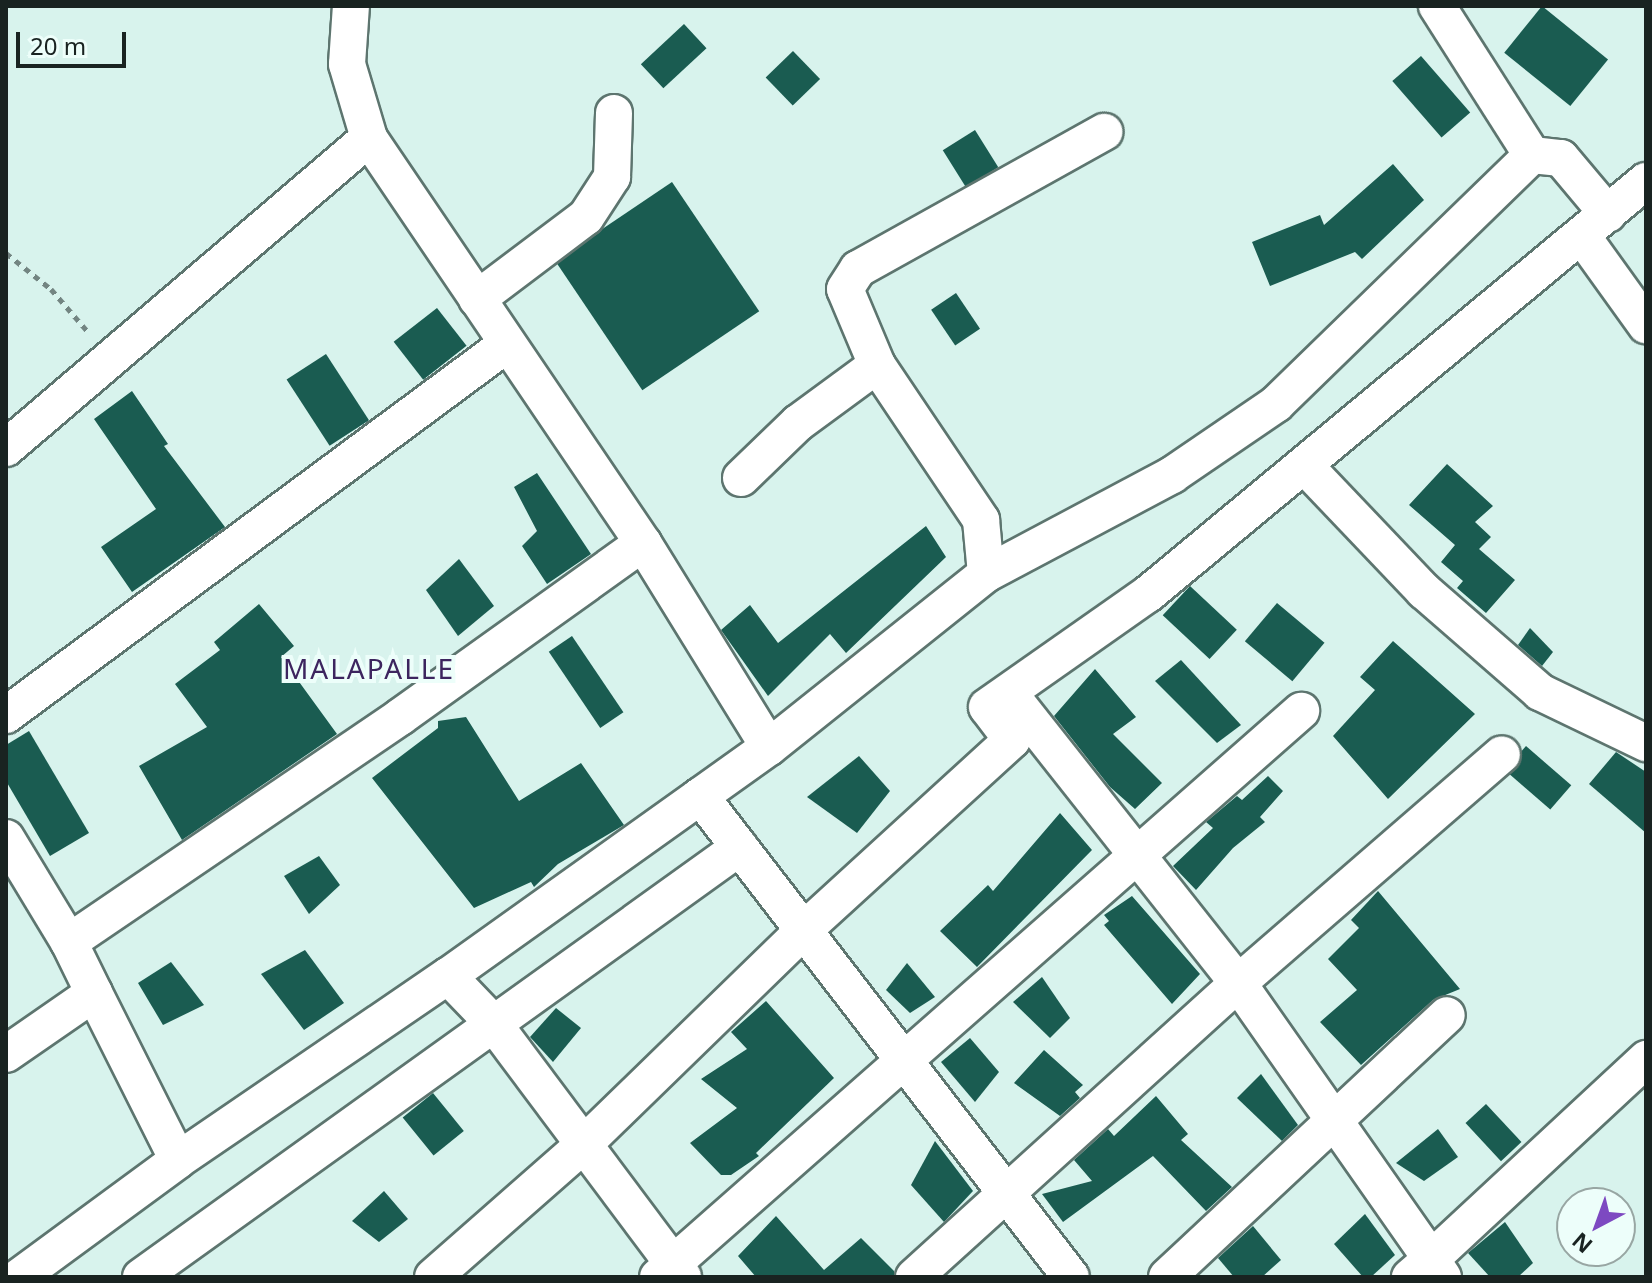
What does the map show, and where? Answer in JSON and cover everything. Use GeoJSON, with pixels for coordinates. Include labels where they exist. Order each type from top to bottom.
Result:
{"type":"FeatureCollection","features":[{"type":"Feature","properties":{"kind":"street"},"geometry":{"type":"LineString","coordinates":[[351,6],[347,64],[369,138],[643,543],[769,747]]}},
{"type":"Feature","properties":{"kind":"street"},"geometry":{"type":"LineString","coordinates":[[1437,6],[1532,155]]}},
{"type":"Feature","properties":{"kind":"street"},"geometry":{"type":"LineString","coordinates":[[477,299],[586,217],[612,177],[614,113]]}},
{"type":"Feature","properties":{"kind":"street"},"geometry":{"type":"LineString","coordinates":[[986,574],[981,520],[877,365],[845,289],[858,269],[1104,132]]}},
{"type":"Feature","properties":{"kind":"street"},"geometry":{"type":"LineString","coordinates":[[6,448],[369,138]]}},
{"type":"Feature","properties":{"kind":"street"},"geometry":{"type":"LineString","coordinates":[[1532,155],[1561,158],[1623,208],[1646,325]]}},
{"type":"Feature","properties":{"kind":"street"},"geometry":{"type":"LineString","coordinates":[[19,1277],[178,1160],[448,976],[769,747],[986,574],[1172,475],[1276,404],[1532,155]]}},
{"type":"Feature","properties":{"kind":"street"},"geometry":{"type":"LineString","coordinates":[[433,1277],[583,1145],[806,928],[1012,740],[987,707],[1148,594],[1623,208]]}},
{"type":"Feature","properties":{"kind":"street"},"geometry":{"type":"LineString","coordinates":[[6,715],[507,344]]}},
{"type":"Feature","properties":{"kind":"street"},"geometry":{"type":"LineString","coordinates":[[741,478],[798,423],[877,365]]}},
{"type":"Feature","properties":{"kind":"street"},"geometry":{"type":"LineString","coordinates":[[1305,466],[1424,591],[1540,692],[1646,743]]}},
{"type":"Feature","properties":{"kind":"street"},"geometry":{"type":"LineString","coordinates":[[69,942],[400,717],[643,543]]}},
{"type":"Feature","properties":{"kind":"street"},"geometry":{"type":"LineString","coordinates":[[1009,693],[1238,983],[1428,1271],[1646,1059]]}},
{"type":"Feature","properties":{"kind":"street"},"geometry":{"type":"LineString","coordinates":[[448,976],[493,1023],[583,1145],[671,1273],[1301,711]]}},
{"type":"Feature","properties":{"kind":"street"},"geometry":{"type":"LineString","coordinates":[[914,1277],[1238,983],[1502,754]]}},
{"type":"Feature","properties":{"kind":"street"},"geometry":{"type":"LineString","coordinates":[[700,796],[806,928],[1071,1277]]}},
{"type":"Feature","properties":{"kind":"street"},"geometry":{"type":"LineString","coordinates":[[6,838],[69,942],[178,1160]]}},
{"type":"Feature","properties":{"kind":"street"},"geometry":{"type":"LineString","coordinates":[[141,1277],[740,847]]}},
{"type":"Feature","properties":{"kind":"street"},"geometry":{"type":"LineString","coordinates":[[6,1054],[94,993]]}},
{"type":"Feature","properties":{"kind":"street"},"geometry":{"type":"LineString","coordinates":[[1167,1277],[1330,1119],[1447,1015]]}},
{"type":"Feature","properties":{"kind":"path"},"geometry":{"type":"LineString","coordinates":[[6,253],[51,289],[110,359]]}},
{"type":"Feature","properties":{"kind":"building"},"geometry":{"type":"Polygon","coordinates":[[[1542,6],[1608,59],[1570,106],[1504,53],[1542,6]]]}},
{"type":"Feature","properties":{"kind":"building"},"geometry":{"type":"Polygon","coordinates":[[[684,24],[707,48],[663,88],[641,64],[684,24]]]}},
{"type":"Feature","properties":{"kind":"building"},"geometry":{"type":"Polygon","coordinates":[[[793,51],[820,79],[793,105],[766,77],[793,51]]]}},
{"type":"Feature","properties":{"kind":"building"},"geometry":{"type":"Polygon","coordinates":[[[1421,56],[1470,113],[1442,138],[1392,81],[1421,56]]]}},
{"type":"Feature","properties":{"kind":"building"},"geometry":{"type":"Polygon","coordinates":[[[975,130],[998,167],[966,187],[943,150],[975,130]]]}},
{"type":"Feature","properties":{"kind":"building"},"geometry":{"type":"Polygon","coordinates":[[[1393,164],[1424,200],[1362,259],[1355,252],[1270,286],[1252,242],[1320,215],[1324,225],[1393,164]]]}},
{"type":"Feature","properties":{"kind":"building"},"geometry":{"type":"Polygon","coordinates":[[[672,182],[759,311],[642,390],[555,261],[672,182]]]}},
{"type":"Feature","properties":{"kind":"building"},"geometry":{"type":"Polygon","coordinates":[[[956,293],[980,329],[955,345],[931,310],[956,293]]]}},
{"type":"Feature","properties":{"kind":"building"},"geometry":{"type":"Polygon","coordinates":[[[437,308],[467,346],[423,380],[394,342],[437,308]]]}},
{"type":"Feature","properties":{"kind":"building"},"geometry":{"type":"Polygon","coordinates":[[[326,354],[369,420],[330,446],[287,380],[326,354]]]}},
{"type":"Feature","properties":{"kind":"building"},"geometry":{"type":"Polygon","coordinates":[[[132,391],[168,444],[164,446],[225,527],[132,592],[101,547],[156,509],[94,419],[132,391]]]}},
{"type":"Feature","properties":{"kind":"building"},"geometry":{"type":"Polygon","coordinates":[[[1447,464],[1493,506],[1475,522],[1491,537],[1479,549],[1515,580],[1486,613],[1457,588],[1463,581],[1441,562],[1455,545],[1409,505],[1447,464]]]}},
{"type":"Feature","properties":{"kind":"building"},"geometry":{"type":"Polygon","coordinates":[[[537,473],[591,554],[547,584],[522,546],[537,531],[514,487],[537,473]]]}},
{"type":"Feature","properties":{"kind":"building"},"geometry":{"type":"Polygon","coordinates":[[[926,526],[946,557],[846,653],[830,634],[768,696],[721,630],[750,605],[778,643],[926,526]]]}},
{"type":"Feature","properties":{"kind":"building"},"geometry":{"type":"Polygon","coordinates":[[[459,559],[494,606],[458,636],[426,590],[459,559]]]}},
{"type":"Feature","properties":{"kind":"building"},"geometry":{"type":"Polygon","coordinates":[[[1190,586],[1237,630],[1210,659],[1163,615],[1190,586]]]}},
{"type":"Feature","properties":{"kind":"building"},"geometry":{"type":"Polygon","coordinates":[[[1277,603],[1324,643],[1292,681],[1245,641],[1277,603]]]}},
{"type":"Feature","properties":{"kind":"building"},"geometry":{"type":"Polygon","coordinates":[[[259,604],[294,646],[281,657],[337,734],[182,840],[139,766],[207,727],[175,684],[220,650],[214,642],[259,604]]]}},
{"type":"Feature","properties":{"kind":"building"},"geometry":{"type":"Polygon","coordinates":[[[1530,628],[1553,652],[1542,666],[1518,645],[1530,628]]]}},
{"type":"Feature","properties":{"kind":"building"},"geometry":{"type":"Polygon","coordinates":[[[572,636],[623,712],[600,728],[549,652],[572,636]]]}},
{"type":"Feature","properties":{"kind":"building"},"geometry":{"type":"Polygon","coordinates":[[[1393,641],[1475,714],[1388,799],[1333,736],[1375,690],[1360,677],[1393,641]]]}},
{"type":"Feature","properties":{"kind":"building"},"geometry":{"type":"Polygon","coordinates":[[[1181,660],[1241,725],[1217,743],[1155,681],[1181,660]]]}},
{"type":"Feature","properties":{"kind":"building"},"geometry":{"type":"Polygon","coordinates":[[[1095,669],[1136,717],[1113,734],[1162,783],[1135,809],[1110,787],[1054,716],[1095,669]]]}},
{"type":"Feature","properties":{"kind":"building"},"geometry":{"type":"Polygon","coordinates":[[[466,717],[519,801],[581,763],[624,825],[558,864],[534,887],[531,882],[474,908],[372,778],[438,728],[438,721],[466,717]]]}},
{"type":"Feature","properties":{"kind":"building"},"geometry":{"type":"Polygon","coordinates":[[[29,731],[89,833],[50,856],[6,781],[6,745],[29,731]]]}},
{"type":"Feature","properties":{"kind":"building"},"geometry":{"type":"Polygon","coordinates":[[[1526,746],[1571,785],[1550,810],[1505,770],[1526,746]]]}},
{"type":"Feature","properties":{"kind":"building"},"geometry":{"type":"Polygon","coordinates":[[[1616,752],[1646,772],[1646,833],[1589,784],[1616,752]]]}},
{"type":"Feature","properties":{"kind":"building"},"geometry":{"type":"Polygon","coordinates":[[[859,756],[890,791],[857,833],[807,797],[859,756]]]}},
{"type":"Feature","properties":{"kind":"building"},"geometry":{"type":"Polygon","coordinates":[[[1268,776],[1283,791],[1260,817],[1265,822],[1233,848],[1196,890],[1173,866],[1213,828],[1206,822],[1237,796],[1242,800],[1268,776]]]}},
{"type":"Feature","properties":{"kind":"building"},"geometry":{"type":"Polygon","coordinates":[[[1060,813],[1092,850],[977,967],[940,931],[988,885],[993,891],[1060,813]]]}},
{"type":"Feature","properties":{"kind":"building"},"geometry":{"type":"Polygon","coordinates":[[[319,856],[340,885],[309,914],[284,876],[319,856]]]}},
{"type":"Feature","properties":{"kind":"building"},"geometry":{"type":"Polygon","coordinates":[[[1378,891],[1460,989],[1433,1000],[1361,1065],[1320,1022],[1357,990],[1328,959],[1359,928],[1351,920],[1378,891]]]}},
{"type":"Feature","properties":{"kind":"building"},"geometry":{"type":"Polygon","coordinates":[[[1132,896],[1200,974],[1172,1004],[1104,925],[1109,921],[1104,915],[1132,896]]]}},
{"type":"Feature","properties":{"kind":"building"},"geometry":{"type":"Polygon","coordinates":[[[305,950],[344,1003],[304,1030],[261,974],[305,950]]]}},
{"type":"Feature","properties":{"kind":"building"},"geometry":{"type":"Polygon","coordinates":[[[171,962],[204,1005],[163,1025],[138,983],[171,962]]]}},
{"type":"Feature","properties":{"kind":"building"},"geometry":{"type":"Polygon","coordinates":[[[907,963],[935,997],[910,1013],[886,990],[907,963]]]}},
{"type":"Feature","properties":{"kind":"building"},"geometry":{"type":"Polygon","coordinates":[[[1042,977],[1070,1018],[1050,1038],[1013,1002],[1042,977]]]}},
{"type":"Feature","properties":{"kind":"building"},"geometry":{"type":"Polygon","coordinates":[[[766,1001],[834,1078],[756,1153],[759,1156],[731,1175],[721,1175],[690,1143],[737,1108],[701,1079],[747,1049],[731,1032],[766,1001]]]}},
{"type":"Feature","properties":{"kind":"building"},"geometry":{"type":"Polygon","coordinates":[[[556,1008],[581,1028],[553,1062],[530,1037],[556,1008]]]}},
{"type":"Feature","properties":{"kind":"building"},"geometry":{"type":"Polygon","coordinates":[[[970,1038],[999,1072],[975,1102],[941,1062],[970,1038]]]}},
{"type":"Feature","properties":{"kind":"building"},"geometry":{"type":"Polygon","coordinates":[[[1044,1050],[1083,1085],[1075,1092],[1080,1098],[1060,1116],[1014,1083],[1044,1050]]]}},
{"type":"Feature","properties":{"kind":"building"},"geometry":{"type":"Polygon","coordinates":[[[1261,1074],[1298,1125],[1282,1141],[1237,1098],[1261,1074]]]}},
{"type":"Feature","properties":{"kind":"building"},"geometry":{"type":"Polygon","coordinates":[[[433,1093],[464,1131],[434,1156],[403,1118],[433,1093]]]}},
{"type":"Feature","properties":{"kind":"building"},"geometry":{"type":"Polygon","coordinates":[[[1156,1096],[1188,1134],[1181,1140],[1232,1187],[1206,1211],[1153,1156],[1063,1222],[1042,1194],[1092,1181],[1074,1160],[1108,1129],[1114,1136],[1156,1096]]]}},
{"type":"Feature","properties":{"kind":"building"},"geometry":{"type":"Polygon","coordinates":[[[1486,1104],[1521,1142],[1501,1161],[1466,1123],[1486,1104]]]}},
{"type":"Feature","properties":{"kind":"building"},"geometry":{"type":"Polygon","coordinates":[[[1438,1129],[1458,1157],[1424,1181],[1396,1163],[1438,1129]]]}},
{"type":"Feature","properties":{"kind":"building"},"geometry":{"type":"Polygon","coordinates":[[[935,1141],[973,1191],[944,1222],[911,1185],[935,1141]]]}},
{"type":"Feature","properties":{"kind":"building"},"geometry":{"type":"Polygon","coordinates":[[[384,1191],[408,1219],[379,1242],[352,1221],[384,1191]]]}},
{"type":"Feature","properties":{"kind":"building"},"geometry":{"type":"Polygon","coordinates":[[[1365,1214],[1395,1255],[1371,1277],[1363,1277],[1334,1244],[1365,1214]]]}},
{"type":"Feature","properties":{"kind":"building"},"geometry":{"type":"Polygon","coordinates":[[[776,1216],[824,1270],[861,1238],[894,1271],[894,1277],[756,1277],[738,1256],[776,1216]]]}},
{"type":"Feature","properties":{"kind":"building"},"geometry":{"type":"Polygon","coordinates":[[[1505,1222],[1533,1263],[1518,1277],[1490,1277],[1468,1253],[1505,1222]]]}},
{"type":"Feature","properties":{"kind":"building"},"geometry":{"type":"Polygon","coordinates":[[[1253,1226],[1281,1260],[1262,1277],[1234,1277],[1218,1258],[1253,1226]]]}},
{"type":"Feature","properties":{"kind":"district","name":"MALAPALLE"},"geometry":{"type":"Point","coordinates":[369,668]}}]}
